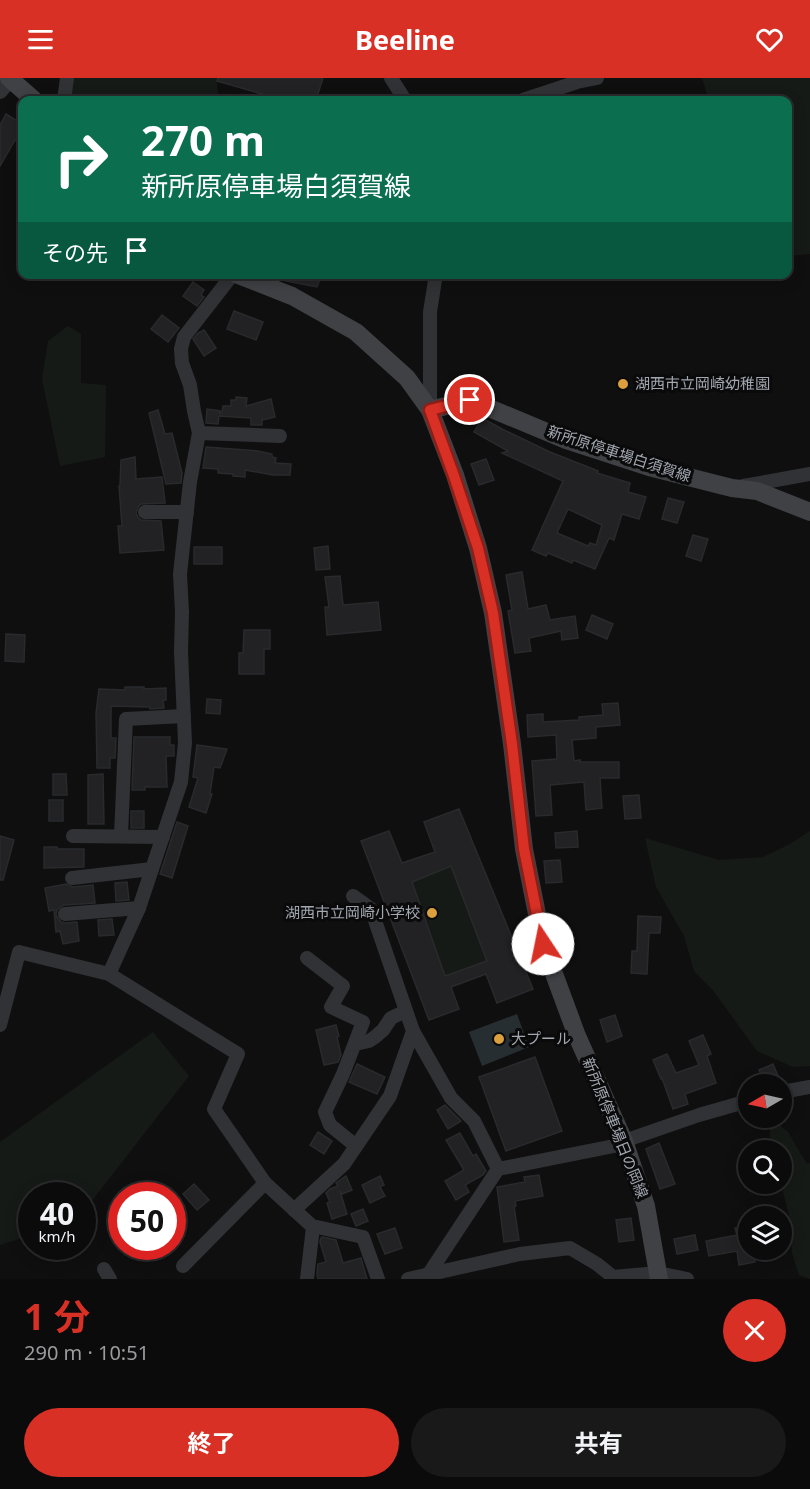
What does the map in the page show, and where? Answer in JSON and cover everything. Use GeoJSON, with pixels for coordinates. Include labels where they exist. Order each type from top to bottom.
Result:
{"type":"FeatureCollection","features":[{"type":"Feature","properties":{"kind":"main road"},"geometry":{"type":"LineString","coordinates":[[6,83],[27,96]]}},
{"type":"Feature","properties":{"kind":"main road","name":"新所原停車場日の岡線"},"geometry":{"type":"LineString","coordinates":[[248,279],[292,296],[356,332],[407,378],[430,410],[478,548],[493,613],[524,849],[543,944],[577,1036],[624,1143],[646,1206],[658,1276]]}},
{"type":"Feature","properties":{"kind":"main road","name":"新所原停車場白須賀線"},"geometry":{"type":"LineString","coordinates":[[430,410],[470,400],[566,440],[649,467],[732,488],[757,491],[810,512]]}},
{"type":"Feature","properties":{"kind":"street"},"geometry":{"type":"LineString","coordinates":[[65,96],[67,78]]}},
{"type":"Feature","properties":{"kind":"street"},"geometry":{"type":"LineString","coordinates":[[391,78],[402,96]]}},
{"type":"Feature","properties":{"kind":"street"},"geometry":{"type":"LineString","coordinates":[[535,96],[597,78]]}},
{"type":"Feature","properties":{"kind":"street"},"geometry":{"type":"LineString","coordinates":[[109,974],[139,908],[182,774],[185,743],[180,574],[190,482],[199,433],[190,385],[182,363],[181,349],[184,337],[231,279]]}},
{"type":"Feature","properties":{"kind":"street"},"geometry":{"type":"LineString","coordinates":[[430,410],[430,312],[435,279]]}},
{"type":"Feature","properties":{"kind":"street"},"geometry":{"type":"LineString","coordinates":[[199,433],[280,436]]}},
{"type":"Feature","properties":{"kind":"street"},"geometry":{"type":"LineString","coordinates":[[732,488],[810,474]]}},
{"type":"Feature","properties":{"kind":"street"},"geometry":{"type":"LineString","coordinates":[[145,512],[187,512]]}},
{"type":"Feature","properties":{"kind":"street"},"geometry":{"type":"LineString","coordinates":[[121,836],[126,719],[184,716]]}},
{"type":"Feature","properties":{"kind":"street"},"geometry":{"type":"LineString","coordinates":[[73,836],[163,837]]}},
{"type":"Feature","properties":{"kind":"street"},"geometry":{"type":"LineString","coordinates":[[72,878],[152,870]]}},
{"type":"Feature","properties":{"kind":"street"},"geometry":{"type":"LineString","coordinates":[[353,896],[371,909],[413,1031],[451,1098],[474,1121],[498,1169]]}},
{"type":"Feature","properties":{"kind":"street"},"geometry":{"type":"LineString","coordinates":[[66,914],[139,908]]}},
{"type":"Feature","properties":{"kind":"street"},"geometry":{"type":"LineString","coordinates":[[0,1025],[19,952],[109,974],[238,1054],[214,1108],[264,1183],[312,1227],[363,1237],[378,1279]]}},
{"type":"Feature","properties":{"kind":"street"},"geometry":{"type":"LineString","coordinates":[[307,958],[343,986],[332,1007],[380,1033]]}},
{"type":"Feature","properties":{"kind":"street"},"geometry":{"type":"LineString","coordinates":[[355,1044],[369,1041],[380,1033],[391,1018],[406,1011]]}},
{"type":"Feature","properties":{"kind":"street"},"geometry":{"type":"LineString","coordinates":[[356,1146],[330,1125],[325,1112],[343,1074],[363,1022]]}},
{"type":"Feature","properties":{"kind":"street"},"geometry":{"type":"LineString","coordinates":[[294,1210],[344,1164],[390,1096],[413,1031]]}},
{"type":"Feature","properties":{"kind":"street"},"geometry":{"type":"LineString","coordinates":[[792,1090],[810,1087]]}},
{"type":"Feature","properties":{"kind":"street"},"geometry":{"type":"LineString","coordinates":[[428,1275],[498,1169],[624,1143],[699,1115],[738,1104]]}},
{"type":"Feature","properties":{"kind":"street"},"geometry":{"type":"LineString","coordinates":[[183,1266],[264,1183]]}},
{"type":"Feature","properties":{"kind":"street"},"geometry":{"type":"LineString","coordinates":[[307,1279],[312,1227]]}},
{"type":"Feature","properties":{"kind":"street"},"geometry":{"type":"LineString","coordinates":[[408,1279],[520,1254],[570,1248],[597,1264],[613,1277],[658,1276],[687,1279]]}},
{"type":"Feature","properties":{"kind":"shaded area"},"geometry":{"type":"Polygon","coordinates":[[[66,78],[217,78],[218,96],[67,96],[66,78]]]}},
{"type":"Feature","properties":{"kind":"shaded area"},"geometry":{"type":"Polygon","coordinates":[[[702,78],[810,78],[810,254],[792,256],[792,96],[708,96],[702,78]]]}},
{"type":"Feature","properties":{"kind":"shaded area"},"geometry":{"type":"Polygon","coordinates":[[[68,326],[81,334],[81,383],[106,385],[105,457],[60,466],[42,379],[48,341],[68,326]]]}},
{"type":"Feature","properties":{"kind":"shaded area"},"geometry":{"type":"Polygon","coordinates":[[[810,831],[810,1066],[793,1067],[757,1051],[712,989],[694,971],[684,936],[656,887],[645,838],[719,860],[763,857],[810,831]]]}},
{"type":"Feature","properties":{"kind":"shaded area"},"geometry":{"type":"Polygon","coordinates":[[[451,866],[487,961],[445,976],[412,882],[451,866]]]}},
{"type":"Feature","properties":{"kind":"shaded area","name":"大プール"},"geometry":{"type":"Polygon","coordinates":[[[517,1014],[529,1047],[482,1066],[469,1032],[517,1014]]]}},
{"type":"Feature","properties":{"kind":"shaded area"},"geometry":{"type":"Polygon","coordinates":[[[153,1032],[189,1076],[96,1195],[96,1182],[18,1182],[18,1239],[0,1245],[0,1142],[153,1032]]]}},
{"type":"Feature","properties":{"kind":"shaded area"},"geometry":{"type":"Polygon","coordinates":[[[770,1128],[783,1128],[788,1132],[807,1164],[810,1163],[810,1279],[799,1275],[792,1253],[792,1206],[787,1206],[784,1194],[792,1194],[792,1140],[771,1140],[770,1128]]]}},
{"type":"Feature","properties":{"kind":"building"},"geometry":{"type":"Polygon","coordinates":[[[218,78],[323,78],[317,96],[269,96],[217,81],[218,78]]]}},
{"type":"Feature","properties":{"kind":"building"},"geometry":{"type":"Polygon","coordinates":[[[6,114],[18,122],[18,139],[15,140],[0,166],[0,125],[6,114]]]}},
{"type":"Feature","properties":{"kind":"building"},"geometry":{"type":"Polygon","coordinates":[[[281,279],[320,279],[317,287],[281,279]]]}},
{"type":"Feature","properties":{"kind":"building"},"geometry":{"type":"Polygon","coordinates":[[[193,282],[204,290],[201,295],[204,297],[197,306],[183,296],[193,282]]]}},
{"type":"Feature","properties":{"kind":"building"},"geometry":{"type":"Polygon","coordinates":[[[234,311],[263,322],[256,340],[227,329],[234,311]]]}},
{"type":"Feature","properties":{"kind":"building"},"geometry":{"type":"Polygon","coordinates":[[[162,315],[179,328],[168,342],[151,329],[162,315]]]}},
{"type":"Feature","properties":{"kind":"building"},"geometry":{"type":"Polygon","coordinates":[[[204,330],[216,348],[204,356],[193,339],[204,330]]]}},
{"type":"Feature","properties":{"kind":"building"},"geometry":{"type":"Polygon","coordinates":[[[236,397],[247,398],[246,406],[271,399],[275,417],[262,420],[262,425],[251,425],[251,418],[219,416],[218,424],[206,423],[207,409],[220,411],[220,413],[223,406],[231,406],[231,400],[236,400],[236,397]]]}},
{"type":"Feature","properties":{"kind":"building"},"geometry":{"type":"Polygon","coordinates":[[[158,410],[165,434],[172,433],[182,473],[181,483],[166,484],[149,413],[158,410]]]}},
{"type":"Feature","properties":{"kind":"building"},"geometry":{"type":"Polygon","coordinates":[[[482,418],[550,452],[598,471],[597,473],[630,483],[628,492],[646,497],[639,519],[622,514],[614,540],[609,538],[595,569],[573,560],[572,563],[548,553],[546,556],[532,550],[563,481],[502,453],[508,451],[474,432],[482,418]],[[568,509],[557,533],[588,546],[590,543],[596,545],[602,525],[568,509]]]}},
{"type":"Feature","properties":{"kind":"building"},"geometry":{"type":"Polygon","coordinates":[[[206,447],[272,454],[272,457],[276,458],[275,463],[291,464],[290,475],[273,475],[245,470],[245,477],[218,473],[218,469],[203,468],[206,447]]]}},
{"type":"Feature","properties":{"kind":"building"},"geometry":{"type":"Polygon","coordinates":[[[135,457],[136,479],[162,477],[165,503],[141,504],[136,513],[141,520],[161,521],[164,550],[120,553],[118,526],[122,526],[119,486],[121,460],[135,457]]]}},
{"type":"Feature","properties":{"kind":"building"},"geometry":{"type":"Polygon","coordinates":[[[486,459],[494,480],[479,485],[471,464],[486,459]]]}},
{"type":"Feature","properties":{"kind":"building"},"geometry":{"type":"Polygon","coordinates":[[[668,498],[684,502],[677,523],[662,519],[668,498]]]}},
{"type":"Feature","properties":{"kind":"building"},"geometry":{"type":"Polygon","coordinates":[[[693,535],[708,539],[701,561],[686,556],[693,535]]]}},
{"type":"Feature","properties":{"kind":"building"},"geometry":{"type":"Polygon","coordinates":[[[328,546],[330,569],[316,570],[314,548],[328,546]]]}},
{"type":"Feature","properties":{"kind":"building"},"geometry":{"type":"Polygon","coordinates":[[[194,547],[222,547],[222,564],[194,564],[194,547]]]}},
{"type":"Feature","properties":{"kind":"building"},"geometry":{"type":"Polygon","coordinates":[[[522,572],[528,609],[546,605],[550,620],[575,616],[578,638],[562,640],[561,631],[529,638],[531,651],[515,653],[508,611],[512,610],[506,575],[522,572]]]}},
{"type":"Feature","properties":{"kind":"building"},"geometry":{"type":"Polygon","coordinates":[[[340,576],[343,605],[378,602],[381,630],[327,635],[325,607],[329,607],[325,577],[340,576]]]}},
{"type":"Feature","properties":{"kind":"building"},"geometry":{"type":"Polygon","coordinates":[[[592,615],[613,624],[607,639],[586,630],[592,615]]]}},
{"type":"Feature","properties":{"kind":"building"},"geometry":{"type":"Polygon","coordinates":[[[244,630],[270,630],[270,649],[264,649],[264,674],[239,674],[239,653],[243,653],[244,630]]]}},
{"type":"Feature","properties":{"kind":"building"},"geometry":{"type":"Polygon","coordinates":[[[6,634],[25,635],[24,662],[5,661],[6,634]]]}},
{"type":"Feature","properties":{"kind":"building"},"geometry":{"type":"Polygon","coordinates":[[[125,687],[166,688],[164,708],[111,706],[111,738],[116,738],[115,758],[110,758],[110,768],[97,768],[96,713],[99,689],[125,690],[125,687]]]}},
{"type":"Feature","properties":{"kind":"building"},"geometry":{"type":"Polygon","coordinates":[[[207,699],[221,700],[220,714],[206,713],[207,699]]]}},
{"type":"Feature","properties":{"kind":"building"},"geometry":{"type":"Polygon","coordinates":[[[618,703],[620,725],[596,727],[596,738],[572,740],[574,761],[619,762],[619,778],[600,778],[602,808],[586,810],[584,782],[550,785],[552,815],[536,816],[532,761],[557,759],[556,735],[528,737],[527,715],[543,714],[543,722],[579,720],[579,717],[603,715],[602,704],[618,703]]]}},
{"type":"Feature","properties":{"kind":"building"},"geometry":{"type":"Polygon","coordinates":[[[134,737],[170,737],[170,745],[174,745],[174,756],[166,756],[167,787],[145,787],[145,790],[132,790],[134,737]]]}},
{"type":"Feature","properties":{"kind":"building"},"geometry":{"type":"Polygon","coordinates":[[[197,745],[227,749],[220,768],[214,767],[210,794],[212,794],[206,813],[189,807],[198,778],[193,777],[197,745]]]}},
{"type":"Feature","properties":{"kind":"building"},"geometry":{"type":"Polygon","coordinates":[[[53,774],[66,774],[67,795],[53,795],[53,774]]]}},
{"type":"Feature","properties":{"kind":"building"},"geometry":{"type":"Polygon","coordinates":[[[103,774],[104,824],[88,824],[88,775],[103,774]]]}},
{"type":"Feature","properties":{"kind":"building"},"geometry":{"type":"Polygon","coordinates":[[[639,795],[641,818],[625,819],[623,796],[639,795]]]}},
{"type":"Feature","properties":{"kind":"building"},"geometry":{"type":"Polygon","coordinates":[[[49,800],[63,800],[63,821],[49,821],[49,800]]]}},
{"type":"Feature","properties":{"kind":"building"},"geometry":{"type":"Polygon","coordinates":[[[459,809],[533,989],[497,1003],[486,974],[451,987],[459,1009],[429,1020],[361,841],[389,831],[402,863],[435,852],[424,822],[459,809]],[[451,866],[412,882],[445,976],[487,961],[451,866]]]}},
{"type":"Feature","properties":{"kind":"building"},"geometry":{"type":"Polygon","coordinates":[[[131,811],[144,811],[144,828],[131,828],[131,811]]]}},
{"type":"Feature","properties":{"kind":"building"},"geometry":{"type":"Polygon","coordinates":[[[177,822],[188,826],[172,878],[160,874],[177,822]]]}},
{"type":"Feature","properties":{"kind":"building"},"geometry":{"type":"Polygon","coordinates":[[[577,831],[578,847],[556,848],[555,833],[577,831]]]}},
{"type":"Feature","properties":{"kind":"building"},"geometry":{"type":"Polygon","coordinates":[[[0,836],[14,840],[3,880],[0,880],[0,836]]]}},
{"type":"Feature","properties":{"kind":"building"},"geometry":{"type":"Polygon","coordinates":[[[44,847],[84,849],[84,867],[44,868],[44,847]]]}},
{"type":"Feature","properties":{"kind":"building"},"geometry":{"type":"Polygon","coordinates":[[[560,860],[562,882],[546,883],[544,861],[560,860]]]}},
{"type":"Feature","properties":{"kind":"building"},"geometry":{"type":"Polygon","coordinates":[[[127,882],[129,900],[116,901],[115,883],[127,882]]]}},
{"type":"Feature","properties":{"kind":"building"},"geometry":{"type":"Polygon","coordinates":[[[66,884],[73,887],[93,885],[95,903],[64,905],[57,910],[56,915],[61,922],[77,922],[79,941],[63,944],[60,931],[56,932],[54,910],[49,911],[45,888],[66,884]]]}},
{"type":"Feature","properties":{"kind":"building"},"geometry":{"type":"Polygon","coordinates":[[[638,916],[661,917],[660,933],[649,933],[647,974],[631,973],[632,951],[637,951],[638,916]]]}},
{"type":"Feature","properties":{"kind":"building"},"geometry":{"type":"Polygon","coordinates":[[[112,919],[114,935],[99,936],[98,920],[112,919]]]}},
{"type":"Feature","properties":{"kind":"building"},"geometry":{"type":"Polygon","coordinates":[[[615,1015],[622,1036],[607,1042],[600,1020],[615,1015]]]}},
{"type":"Feature","properties":{"kind":"building"},"geometry":{"type":"Polygon","coordinates":[[[336,1025],[341,1055],[338,1062],[324,1065],[316,1030],[336,1025]]]}},
{"type":"Feature","properties":{"kind":"building"},"geometry":{"type":"Polygon","coordinates":[[[703,1035],[711,1054],[707,1056],[716,1083],[685,1094],[688,1104],[673,1109],[653,1060],[667,1054],[676,1073],[699,1065],[689,1041],[703,1035]]]}},
{"type":"Feature","properties":{"kind":"building"},"geometry":{"type":"Polygon","coordinates":[[[535,1057],[562,1131],[506,1151],[479,1077],[535,1057]]]}},
{"type":"Feature","properties":{"kind":"building"},"geometry":{"type":"Polygon","coordinates":[[[357,1064],[385,1077],[377,1094],[349,1082],[357,1064]]]}},
{"type":"Feature","properties":{"kind":"building"},"geometry":{"type":"Polygon","coordinates":[[[773,1064],[777,1074],[761,1074],[759,1070],[773,1064]]]}},
{"type":"Feature","properties":{"kind":"building"},"geometry":{"type":"Polygon","coordinates":[[[445,1105],[461,1121],[448,1129],[437,1110],[445,1105]]]}},
{"type":"Feature","properties":{"kind":"building"},"geometry":{"type":"Polygon","coordinates":[[[318,1132],[332,1141],[324,1154],[310,1145],[318,1132]]]}},
{"type":"Feature","properties":{"kind":"building"},"geometry":{"type":"Polygon","coordinates":[[[460,1133],[473,1156],[476,1154],[486,1171],[465,1185],[469,1192],[456,1200],[445,1181],[464,1170],[446,1140],[460,1133]]]}},
{"type":"Feature","properties":{"kind":"building"},"geometry":{"type":"Polygon","coordinates":[[[659,1143],[675,1184],[660,1189],[646,1149],[659,1143]]]}},
{"type":"Feature","properties":{"kind":"building"},"geometry":{"type":"Polygon","coordinates":[[[539,1175],[543,1196],[515,1201],[519,1240],[504,1242],[497,1187],[525,1182],[524,1177],[539,1175]]]}},
{"type":"Feature","properties":{"kind":"building"},"geometry":{"type":"Polygon","coordinates":[[[346,1176],[352,1190],[342,1194],[340,1191],[347,1214],[332,1219],[327,1203],[330,1202],[326,1193],[338,1186],[336,1183],[346,1176]]]}},
{"type":"Feature","properties":{"kind":"building"},"geometry":{"type":"Polygon","coordinates":[[[380,1176],[384,1185],[380,1187],[385,1196],[370,1203],[362,1185],[380,1176]]]}},
{"type":"Feature","properties":{"kind":"building"},"geometry":{"type":"Polygon","coordinates":[[[194,1184],[209,1200],[197,1210],[186,1197],[186,1191],[194,1184]]]}},
{"type":"Feature","properties":{"kind":"building"},"geometry":{"type":"Polygon","coordinates":[[[363,1209],[368,1221],[356,1226],[351,1214],[363,1209]]]}},
{"type":"Feature","properties":{"kind":"building"},"geometry":{"type":"Polygon","coordinates":[[[631,1218],[634,1240],[619,1242],[616,1220],[631,1218]]]}},
{"type":"Feature","properties":{"kind":"building"},"geometry":{"type":"Polygon","coordinates":[[[395,1228],[402,1248],[385,1254],[377,1234],[395,1228]]]}},
{"type":"Feature","properties":{"kind":"building"},"geometry":{"type":"Polygon","coordinates":[[[735,1228],[738,1228],[738,1258],[737,1251],[709,1256],[706,1241],[737,1235],[735,1228]]]}},
{"type":"Feature","properties":{"kind":"building"},"geometry":{"type":"Polygon","coordinates":[[[695,1235],[698,1250],[677,1254],[674,1239],[695,1235]]]}},
{"type":"Feature","properties":{"kind":"building"},"geometry":{"type":"Polygon","coordinates":[[[322,1237],[336,1240],[343,1263],[361,1258],[367,1279],[318,1279],[318,1264],[326,1262],[320,1242],[322,1237]]]}},
{"type":"Feature","properties":{"kind":"building"},"geometry":{"type":"Polygon","coordinates":[[[738,1260],[754,1260],[755,1262],[739,1265],[738,1260]]]}},
{"type":"Feature","properties":{"kind":"place","name":"湖西市立岡崎幼稚園"},"geometry":{"type":"Point","coordinates":[623,384]}},
{"type":"Feature","properties":{"kind":"place","name":"湖西市立岡崎小学校"},"geometry":{"type":"Point","coordinates":[432,913]}},
{"type":"Feature","properties":{"kind":"place","name":"大プール"},"geometry":{"type":"Point","coordinates":[499,1039]}},
{"type":"Feature","properties":{"kind":"route"},"geometry":{"type":"LineString","coordinates":[[470,400],[430,410],[478,548],[493,613],[524,849],[543,944]]}}]}
